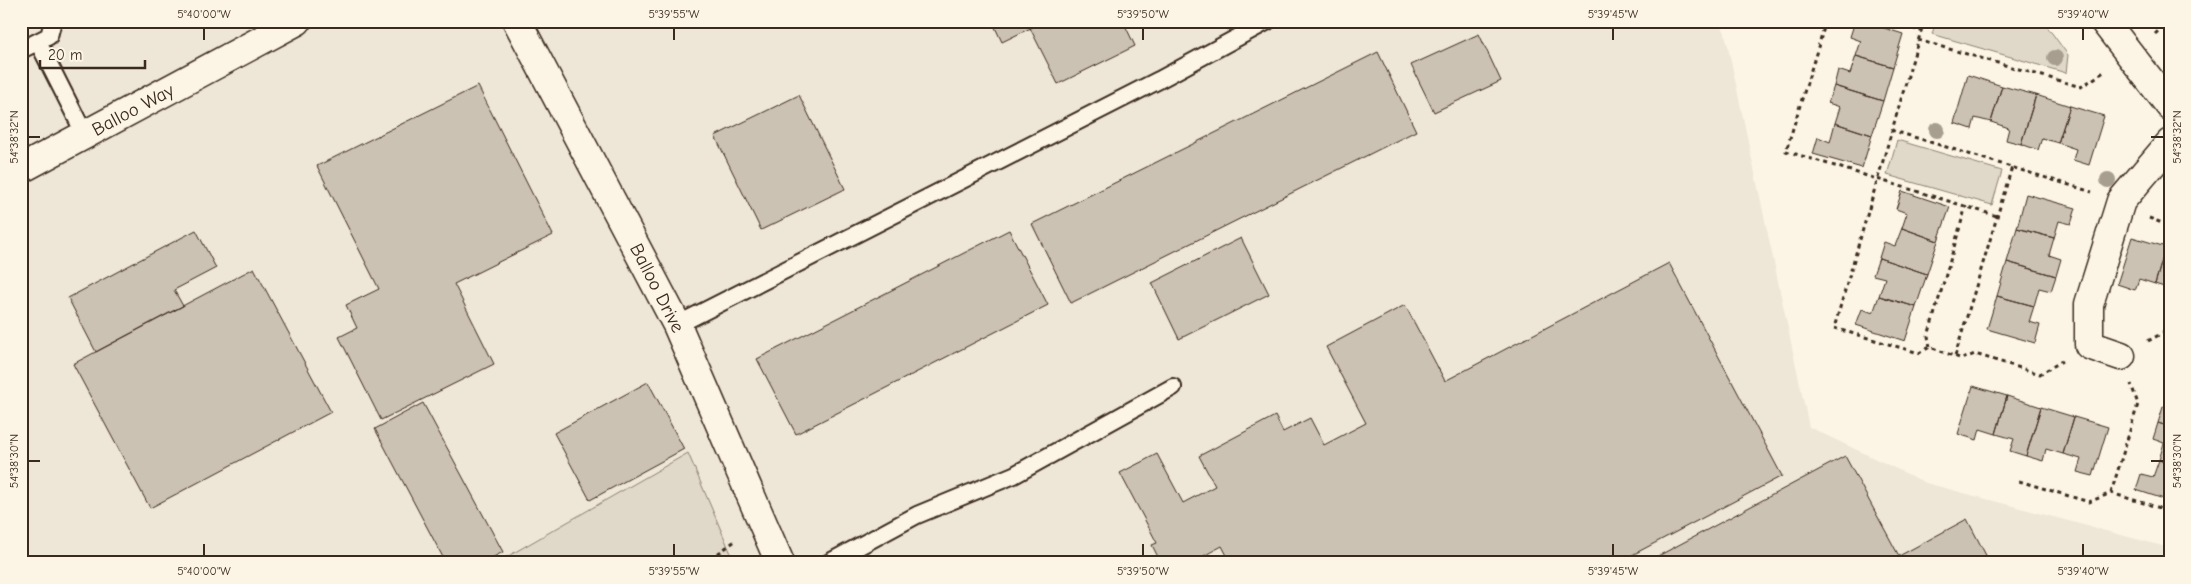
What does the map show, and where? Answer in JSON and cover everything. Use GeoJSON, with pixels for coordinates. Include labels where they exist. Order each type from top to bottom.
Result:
{"type":"FeatureCollection","features":[{"type":"Feature","properties":{"kind":"street","name":"Balloo Way"},"geometry":{"type":"LineString","coordinates":[[21,169],[297,21]]}},
{"type":"Feature","properties":{"kind":"street","name":"Balloo Drive"},"geometry":{"type":"LineString","coordinates":[[517,21],[677,325],[780,563]]}},
{"type":"Feature","properties":{"kind":"street"},"geometry":{"type":"LineString","coordinates":[[2104,21],[2170,106]]}},
{"type":"Feature","properties":{"kind":"street"},"geometry":{"type":"LineString","coordinates":[[2121,356],[2089,345],[2089,304],[2121,201],[2170,143]]}},
{"type":"Feature","properties":{"kind":"lane"},"geometry":{"type":"LineString","coordinates":[[21,50],[49,36],[53,21]]}},
{"type":"Feature","properties":{"kind":"lane"},"geometry":{"type":"LineString","coordinates":[[677,325],[1159,80],[1268,21]]}},
{"type":"Feature","properties":{"kind":"lane"},"geometry":{"type":"LineString","coordinates":[[38,42],[85,135]]}},
{"type":"Feature","properties":{"kind":"lane"},"geometry":{"type":"LineString","coordinates":[[828,563],[918,515],[1014,475],[1173,387]]}},
{"type":"Feature","properties":{"kind":"path"},"geometry":{"type":"LineString","coordinates":[[1826,21],[1786,151],[1997,216]]}},
{"type":"Feature","properties":{"kind":"path"},"geometry":{"type":"LineString","coordinates":[[1890,21],[1921,31]]}},
{"type":"Feature","properties":{"kind":"path"},"geometry":{"type":"LineString","coordinates":[[1924,21],[1834,328],[1920,353],[1930,347]]}},
{"type":"Feature","properties":{"kind":"path"},"geometry":{"type":"LineString","coordinates":[[1918,40],[2081,87],[2130,56]]}},
{"type":"Feature","properties":{"kind":"path"},"geometry":{"type":"LineString","coordinates":[[1891,130],[2121,201]]}},
{"type":"Feature","properties":{"kind":"path"},"geometry":{"type":"LineString","coordinates":[[1955,356],[2012,167]]}},
{"type":"Feature","properties":{"kind":"path"},"geometry":{"type":"LineString","coordinates":[[1930,347],[1928,336],[1966,206]]}},
{"type":"Feature","properties":{"kind":"path"},"geometry":{"type":"LineString","coordinates":[[1930,347],[1962,358],[1975,354],[2040,374],[2089,345]]}},
{"type":"Feature","properties":{"kind":"path"},"geometry":{"type":"LineString","coordinates":[[2111,493],[2138,404]]}},
{"type":"Feature","properties":{"kind":"path"},"geometry":{"type":"LineString","coordinates":[[2019,481],[2089,502],[2111,493],[2170,511]]}},
{"type":"Feature","properties":{"kind":"shaded area"},"geometry":{"type":"Polygon","coordinates":[[[21,21],[1719,21],[1725,33],[1809,427],[1926,483],[2170,548],[2170,563],[21,563],[21,21]]]}},
{"type":"Feature","properties":{"kind":"shaded area"},"geometry":{"type":"Polygon","coordinates":[[[1936,21],[2043,21],[2068,55],[2066,73],[1932,34],[1936,21]]]}},
{"type":"Feature","properties":{"kind":"shaded area"},"geometry":{"type":"Polygon","coordinates":[[[1897,140],[2002,171],[1992,205],[1887,175],[1897,140]]]}},
{"type":"Feature","properties":{"kind":"shaded area"},"geometry":{"type":"Polygon","coordinates":[[[688,453],[735,563],[496,563],[688,453]]]}},
{"type":"Feature","properties":{"kind":"building"},"geometry":{"type":"Polygon","coordinates":[[[992,21],[1045,21],[1002,42],[992,21]]]}},
{"type":"Feature","properties":{"kind":"building"},"geometry":{"type":"Polygon","coordinates":[[[1045,21],[1123,21],[1135,46],[1058,84],[1030,28],[1045,21]]]}},
{"type":"Feature","properties":{"kind":"building"},"geometry":{"type":"Polygon","coordinates":[[[1855,21],[1862,21],[1903,34],[1893,67],[1856,56],[1861,41],[1850,37],[1855,21]]]}},
{"type":"Feature","properties":{"kind":"building"},"geometry":{"type":"Polygon","coordinates":[[[1479,34],[1501,81],[1434,112],[1411,65],[1479,34]]]}},
{"type":"Feature","properties":{"kind":"building"},"geometry":{"type":"Polygon","coordinates":[[[1378,52],[1416,131],[1071,303],[1032,224],[1378,52]]]}},
{"type":"Feature","properties":{"kind":"building"},"geometry":{"type":"Polygon","coordinates":[[[1856,56],[1893,67],[1883,101],[1834,86],[1838,70],[1850,74],[1856,56]]]}},
{"type":"Feature","properties":{"kind":"building"},"geometry":{"type":"Polygon","coordinates":[[[1968,75],[2002,86],[1991,122],[1975,118],[1972,129],[1954,123],[1968,75]]]}},
{"type":"Feature","properties":{"kind":"building"},"geometry":{"type":"Polygon","coordinates":[[[478,86],[553,235],[454,284],[494,364],[381,420],[339,337],[357,328],[346,305],[379,289],[317,166],[478,86]]]}},
{"type":"Feature","properties":{"kind":"building"},"geometry":{"type":"Polygon","coordinates":[[[1834,86],[1883,101],[1872,135],[1835,123],[1840,107],[1828,103],[1834,86]]]}},
{"type":"Feature","properties":{"kind":"building"},"geometry":{"type":"Polygon","coordinates":[[[2002,86],[2036,95],[2021,144],[2006,140],[2009,128],[1991,122],[2002,86]]]}},
{"type":"Feature","properties":{"kind":"building"},"geometry":{"type":"Polygon","coordinates":[[[799,95],[845,189],[761,230],[715,136],[799,95]]]}},
{"type":"Feature","properties":{"kind":"building"},"geometry":{"type":"Polygon","coordinates":[[[2036,95],[2070,106],[2058,143],[2042,138],[2038,150],[2021,144],[2036,95]]]}},
{"type":"Feature","properties":{"kind":"building"},"geometry":{"type":"Polygon","coordinates":[[[2070,106],[2104,116],[2089,165],[2073,160],[2076,149],[2058,143],[2070,106]]]}},
{"type":"Feature","properties":{"kind":"building"},"geometry":{"type":"Polygon","coordinates":[[[1835,123],[1872,135],[1862,168],[1813,154],[1818,137],[1830,142],[1835,123]]]}},
{"type":"Feature","properties":{"kind":"building"},"geometry":{"type":"Polygon","coordinates":[[[1902,191],[1950,207],[1938,241],[1902,228],[1907,213],[1896,209],[1902,191]]]}},
{"type":"Feature","properties":{"kind":"building"},"geometry":{"type":"Polygon","coordinates":[[[2026,194],[2076,208],[2071,224],[2059,221],[2054,238],[2017,228],[2026,194]]]}},
{"type":"Feature","properties":{"kind":"building"},"geometry":{"type":"Polygon","coordinates":[[[1902,228],[1938,241],[1927,274],[1879,258],[1884,242],[1895,246],[1902,228]]]}},
{"type":"Feature","properties":{"kind":"building"},"geometry":{"type":"Polygon","coordinates":[[[2017,228],[2054,238],[2049,255],[2061,259],[2056,276],[2007,262],[2017,228]]]}},
{"type":"Feature","properties":{"kind":"building"},"geometry":{"type":"Polygon","coordinates":[[[196,230],[216,268],[174,290],[183,306],[96,352],[68,298],[196,230]]]}},
{"type":"Feature","properties":{"kind":"building"},"geometry":{"type":"Polygon","coordinates":[[[1009,230],[1048,305],[796,434],[757,359],[1009,230]]]}},
{"type":"Feature","properties":{"kind":"building"},"geometry":{"type":"Polygon","coordinates":[[[2132,237],[2166,247],[2155,284],[2139,279],[2135,290],[2117,284],[2132,237]]]}},
{"type":"Feature","properties":{"kind":"building"},"geometry":{"type":"Polygon","coordinates":[[[1241,238],[1269,294],[1179,339],[1152,283],[1241,238]]]}},
{"type":"Feature","properties":{"kind":"building"},"geometry":{"type":"Polygon","coordinates":[[[2166,247],[2170,248],[2170,289],[2155,284],[2166,247]]]}},
{"type":"Feature","properties":{"kind":"building"},"geometry":{"type":"Polygon","coordinates":[[[1879,258],[1927,274],[1916,307],[1879,296],[1885,278],[1873,275],[1879,258]]]}},
{"type":"Feature","properties":{"kind":"building"},"geometry":{"type":"Polygon","coordinates":[[[2007,262],[2056,276],[2051,291],[2039,288],[2034,306],[1997,296],[2007,262]]]}},
{"type":"Feature","properties":{"kind":"building"},"geometry":{"type":"Polygon","coordinates":[[[1669,263],[1782,476],[1617,563],[1231,563],[1222,546],[1198,559],[1200,563],[1161,563],[1152,545],[1157,543],[1120,473],[1157,454],[1183,503],[1215,486],[1199,456],[1275,416],[1283,432],[1310,418],[1324,445],[1366,423],[1326,347],[1405,305],[1445,381],[1669,263]]]}},
{"type":"Feature","properties":{"kind":"building"},"geometry":{"type":"Polygon","coordinates":[[[254,268],[331,412],[150,508],[73,364],[254,268]]]}},
{"type":"Feature","properties":{"kind":"building"},"geometry":{"type":"Polygon","coordinates":[[[1879,296],[1916,307],[1905,341],[1856,325],[1862,309],[1873,313],[1879,296]]]}},
{"type":"Feature","properties":{"kind":"building"},"geometry":{"type":"Polygon","coordinates":[[[1997,296],[2034,306],[2029,322],[2040,325],[2035,343],[1987,329],[1997,296]]]}},
{"type":"Feature","properties":{"kind":"building"},"geometry":{"type":"Polygon","coordinates":[[[648,382],[684,449],[590,500],[554,433],[648,382]]]}},
{"type":"Feature","properties":{"kind":"building"},"geometry":{"type":"Polygon","coordinates":[[[1973,386],[2007,396],[1996,434],[1980,429],[1977,440],[1958,434],[1973,386]]]}},
{"type":"Feature","properties":{"kind":"building"},"geometry":{"type":"Polygon","coordinates":[[[2007,396],[2041,407],[2026,456],[2010,451],[2014,439],[1996,434],[2007,396]]]}},
{"type":"Feature","properties":{"kind":"building"},"geometry":{"type":"Polygon","coordinates":[[[423,403],[503,552],[482,563],[446,563],[375,429],[423,403]]]}},
{"type":"Feature","properties":{"kind":"building"},"geometry":{"type":"Polygon","coordinates":[[[2041,407],[2074,417],[2063,454],[2046,449],[2043,461],[2026,456],[2041,407]]]}},
{"type":"Feature","properties":{"kind":"building"},"geometry":{"type":"Polygon","coordinates":[[[2163,407],[2170,409],[2170,427],[2158,423],[2163,407]]]}},
{"type":"Feature","properties":{"kind":"building"},"geometry":{"type":"Polygon","coordinates":[[[2074,417],[2108,427],[2093,476],[2077,472],[2081,459],[2063,454],[2074,417]]]}},
{"type":"Feature","properties":{"kind":"building"},"geometry":{"type":"Polygon","coordinates":[[[2158,423],[2170,427],[2170,464],[2159,460],[2164,443],[2153,439],[2158,423]]]}},
{"type":"Feature","properties":{"kind":"building"},"geometry":{"type":"Polygon","coordinates":[[[1845,456],[1899,556],[1967,519],[1990,563],[1645,563],[1845,456]]]}},
{"type":"Feature","properties":{"kind":"building"},"geometry":{"type":"Polygon","coordinates":[[[2159,460],[2170,464],[2170,501],[2136,490],[2141,474],[2153,477],[2159,460]]]}}]}
